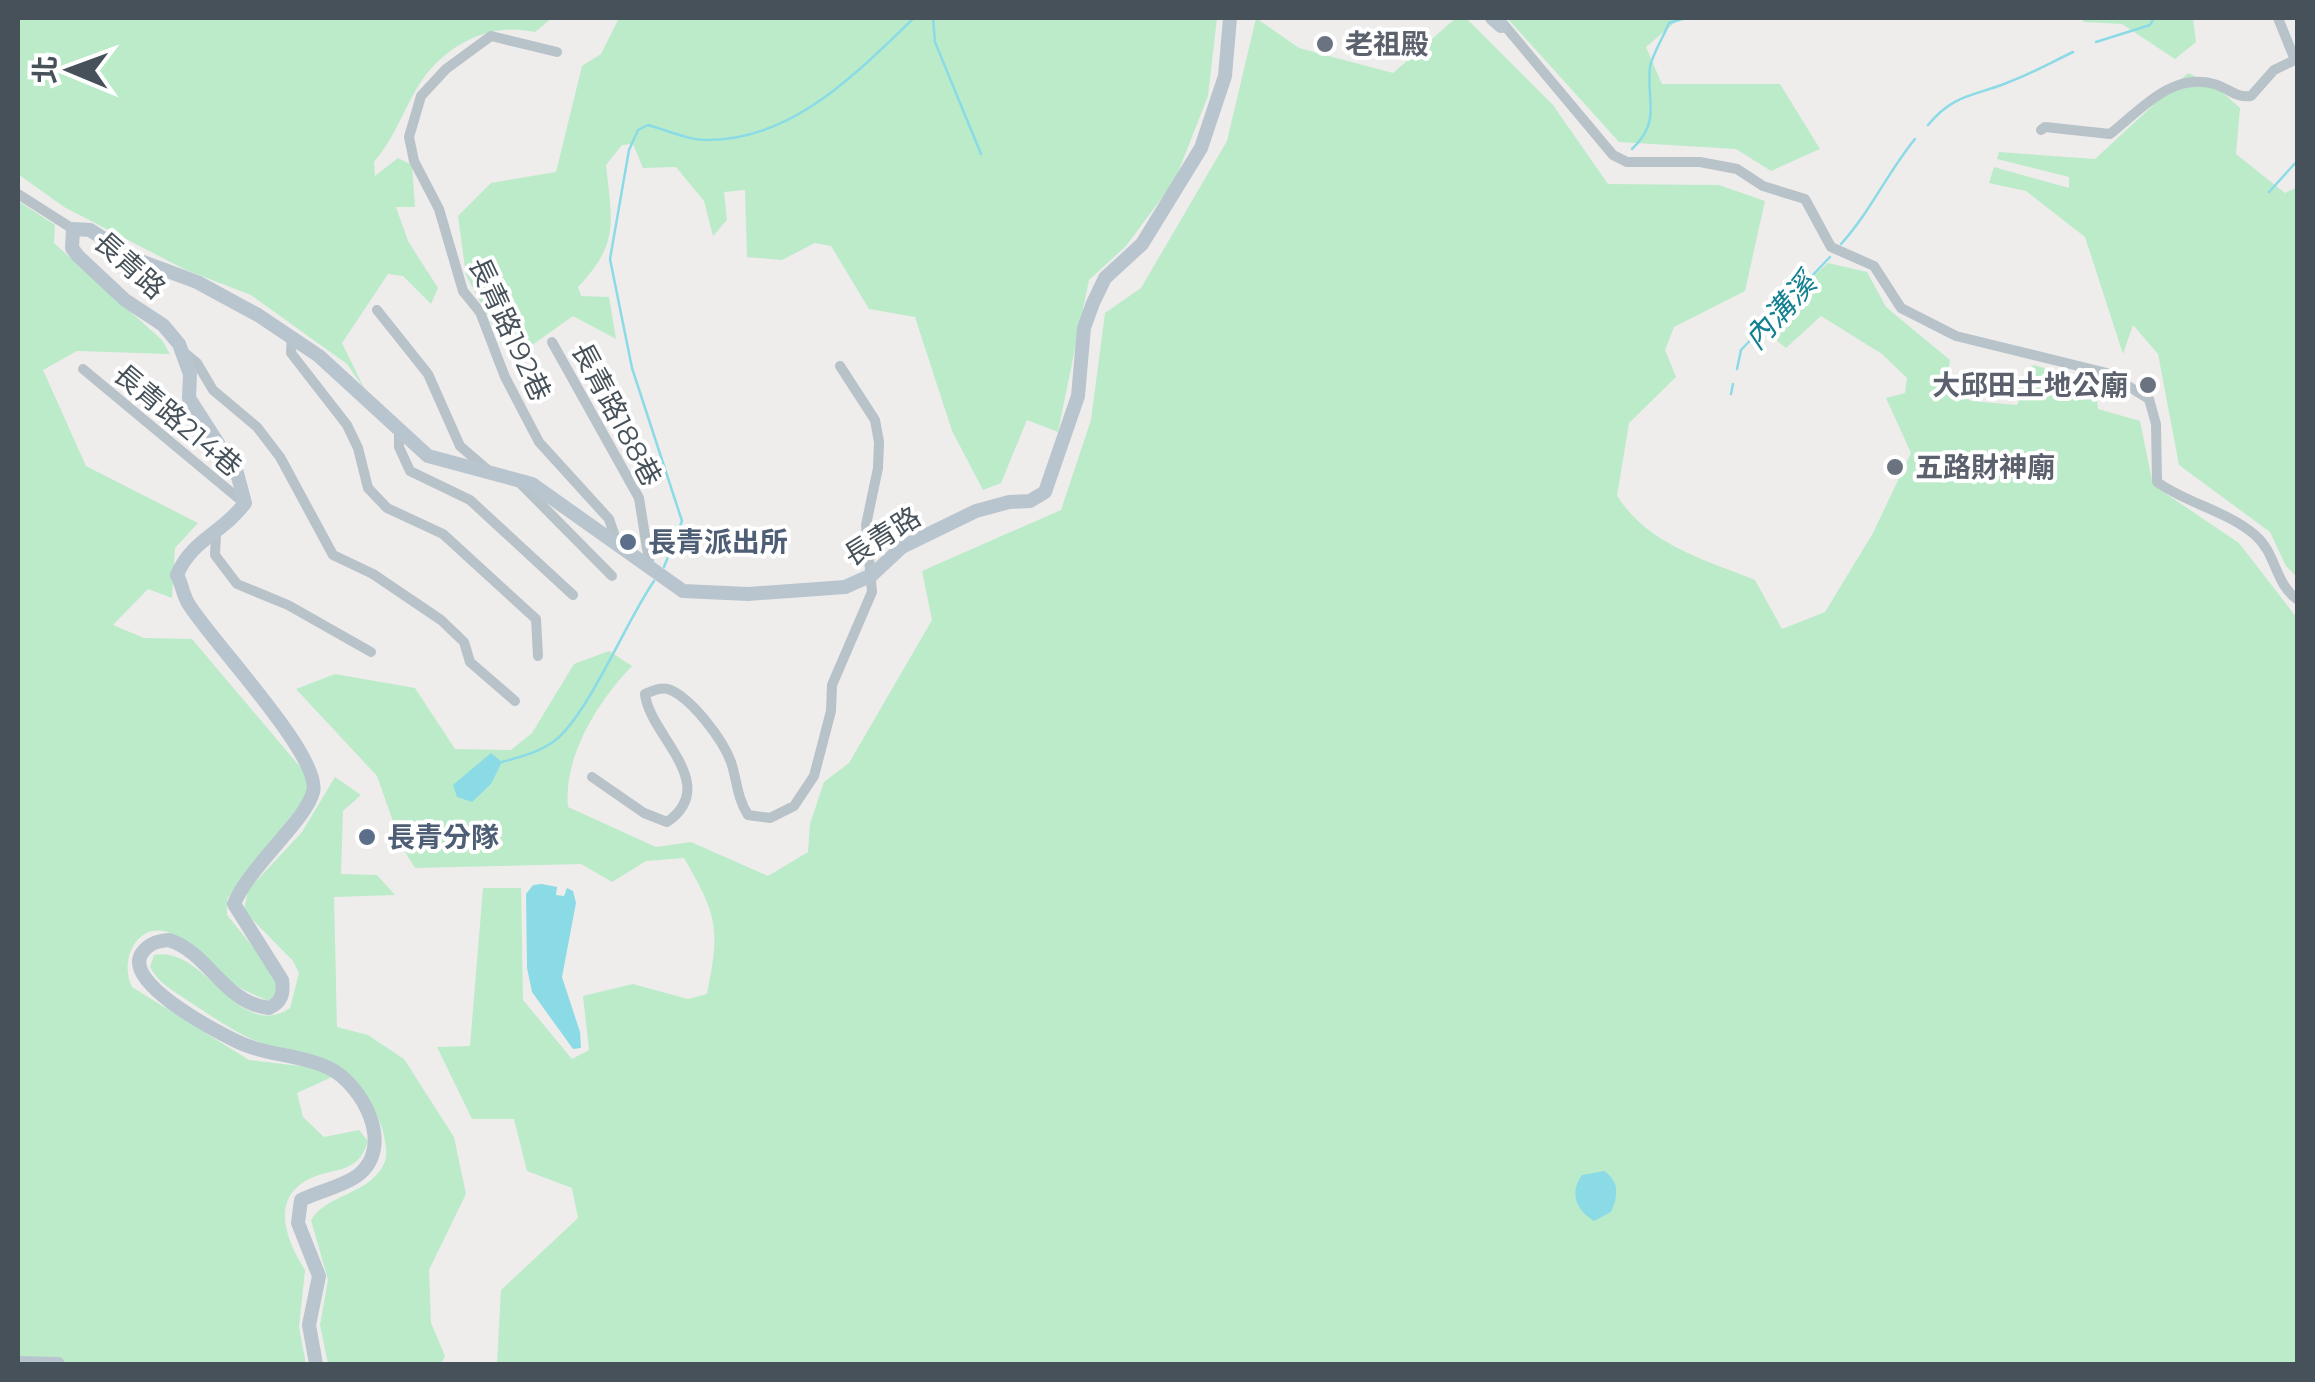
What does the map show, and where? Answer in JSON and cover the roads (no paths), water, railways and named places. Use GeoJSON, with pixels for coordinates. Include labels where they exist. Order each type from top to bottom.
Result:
{"type":"FeatureCollection","features":[{"type":"Feature","properties":{"kind":"street","name":"長青路"},"geometry":{"type":"LineString","coordinates":[[184,352],[164,326],[126,300],[78,256],[72,248],[73,229],[90,230],[135,258],[197,282],[292,336],[434,459],[532,484],[683,591],[708,594],[845,587],[872,575],[902,547],[976,512],[1009,502],[1030,501],[1045,492],[1078,396],[1088,315],[1105,278],[1142,244],[1201,148],[1225,76],[1230,18]]}},
{"type":"Feature","properties":{"kind":"street"},"geometry":{"type":"LineString","coordinates":[[2040,130],[2045,126],[2110,134],[2168,86],[2214,84],[2240,98],[2251,96],[2274,70],[2296,60],[2278,18]]}},
{"type":"Feature","properties":{"kind":"street"},"geometry":{"type":"LineString","coordinates":[[1498,21],[1554,81],[1613,155],[1627,162],[1700,162],[1737,168],[1764,186],[1805,199],[1831,247],[1856,262],[1874,266],[1901,308],[1956,336],[2107,373],[2149,399],[2156,424],[2157,482],[2251,532],[2266,546],[2286,592],[2298,600]]}},
{"type":"Feature","properties":{"kind":"street","name":"長青路192巷"},"geometry":{"type":"LineString","coordinates":[[558,52],[491,36],[476,44],[421,96],[409,137],[414,161],[439,209],[463,291],[480,312],[505,377],[539,442],[609,519],[616,542]]}},
{"type":"Feature","properties":{"kind":"street"},"geometry":{"type":"LineString","coordinates":[[18,194],[73,229]]}},
{"type":"Feature","properties":{"kind":"street"},"geometry":{"type":"LineString","coordinates":[[377,310],[428,374],[460,446],[492,476]]}},
{"type":"Feature","properties":{"kind":"street"},"geometry":{"type":"LineString","coordinates":[[292,336],[291,354],[358,448],[368,488],[387,508],[443,534],[510,593],[536,620],[538,656]]}},
{"type":"Feature","properties":{"kind":"street","name":"長青路188巷"},"geometry":{"type":"LineString","coordinates":[[552,342],[639,498],[650,567]]}},
{"type":"Feature","properties":{"kind":"street"},"geometry":{"type":"LineString","coordinates":[[184,352],[190,374],[189,398],[237,473],[245,504],[216,534],[198,543],[177,575],[188,602],[243,672],[313,780],[310,799],[259,862],[234,904],[240,919],[268,952],[284,990],[269,1008],[247,1003],[198,958],[168,940],[150,945],[138,961],[139,971],[152,989],[236,1042],[275,1056],[326,1067],[342,1077],[372,1122],[375,1150],[356,1177],[301,1200],[298,1223],[318,1276],[310,1325],[316,1364]]}},
{"type":"Feature","properties":{"kind":"street"},"geometry":{"type":"LineString","coordinates":[[184,352],[198,363],[213,390],[257,427],[280,457],[332,555],[372,574],[442,620],[464,642],[470,662],[516,701]]}},
{"type":"Feature","properties":{"kind":"street"},"geometry":{"type":"LineString","coordinates":[[592,777],[644,813],[667,822],[675,816],[688,783],[684,764],[646,710],[645,694],[669,690],[725,748],[740,804],[748,814],[770,818],[794,806],[814,776],[831,710],[832,685],[872,592],[866,525],[878,468],[875,420],[840,366]]}},
{"type":"Feature","properties":{"kind":"street","name":"長青路214巷"},"geometry":{"type":"LineString","coordinates":[[82,369],[245,504]]}},
{"type":"Feature","properties":{"kind":"street"},"geometry":{"type":"LineString","coordinates":[[399,428],[400,448],[410,470],[470,500],[573,595]]}},
{"type":"Feature","properties":{"kind":"street"},"geometry":{"type":"LineString","coordinates":[[519,482],[612,576]]}},
{"type":"Feature","properties":{"kind":"street"},"geometry":{"type":"LineString","coordinates":[[216,534],[215,554],[237,584],[288,605],[371,652]]}},
{"type":"Feature","properties":{"kind":"street"},"geometry":{"type":"LineString","coordinates":[[18,1363],[58,1364]]}},
{"type":"Feature","properties":{"kind":"water"},"geometry":{"type":"Polygon","coordinates":[[[491,753],[502,762],[491,784],[472,802],[457,797],[453,785],[491,753]]]}},
{"type":"Feature","properties":{"kind":"water"},"geometry":{"type":"Polygon","coordinates":[[[533,885],[557,887],[556,895],[564,896],[567,888],[573,891],[576,903],[562,977],[580,1032],[581,1048],[573,1049],[532,992],[527,968],[526,894],[533,885]]]}},
{"type":"Feature","properties":{"kind":"water"},"geometry":{"type":"Polygon","coordinates":[[[1604,1171],[1615,1185],[1615,1200],[1611,1212],[1594,1221],[1579,1206],[1576,1188],[1582,1175],[1604,1171]]]}},
{"type":"Feature","properties":{"kind":"waterway"},"geometry":{"type":"LineString","coordinates":[[664,567],[682,521],[632,368],[610,259],[629,150],[638,130],[648,125],[707,140],[768,129],[795,116],[846,81],[914,18]]}},
{"type":"Feature","properties":{"kind":"waterway"},"geometry":{"type":"LineString","coordinates":[[933,18],[935,42],[981,154]]}},
{"type":"Feature","properties":{"kind":"waterway"},"geometry":{"type":"LineString","coordinates":[[1632,149],[1650,119],[1653,57],[1669,23],[1686,18]]}},
{"type":"Feature","properties":{"kind":"waterway","name":"內溝溪"},"geometry":{"type":"LineString","coordinates":[[2096,42],[2150,25],[2154,18]]}},
{"type":"Feature","properties":{"kind":"waterway","name":"內溝溪"},"geometry":{"type":"LineString","coordinates":[[1928,125],[1956,101],[2017,79],[2073,52]]}},
{"type":"Feature","properties":{"kind":"waterway","name":"內溝溪"},"geometry":{"type":"LineString","coordinates":[[1841,244],[1915,139]]}},
{"type":"Feature","properties":{"kind":"waterway"},"geometry":{"type":"LineString","coordinates":[[2269,192],[2298,160]]}},
{"type":"Feature","properties":{"kind":"waterway","name":"內溝溪"},"geometry":{"type":"LineString","coordinates":[[1737,369],[1741,350],[1830,257]]}},
{"type":"Feature","properties":{"kind":"waterway","name":"內溝溪"},"geometry":{"type":"LineString","coordinates":[[1731,394],[1733,384]]}},
{"type":"Feature","properties":{"kind":"waterway"},"geometry":{"type":"LineString","coordinates":[[502,762],[541,749],[566,730],[593,691],[654,581]]}},
{"type":"Feature","properties":{"kind":"place","name":"老祖殿"},"geometry":{"type":"Point","coordinates":[1325,44]}},
{"type":"Feature","properties":{"kind":"place","name":"大邱田土地公廟"},"geometry":{"type":"Point","coordinates":[2148,385]}},
{"type":"Feature","properties":{"kind":"place","name":"五路財神廟"},"geometry":{"type":"Point","coordinates":[1895,467]}},
{"type":"Feature","properties":{"kind":"place","name":"長青派出所"},"geometry":{"type":"Point","coordinates":[628,542]}},
{"type":"Feature","properties":{"kind":"place","name":"長青分隊"},"geometry":{"type":"Point","coordinates":[367,837]}}]}
